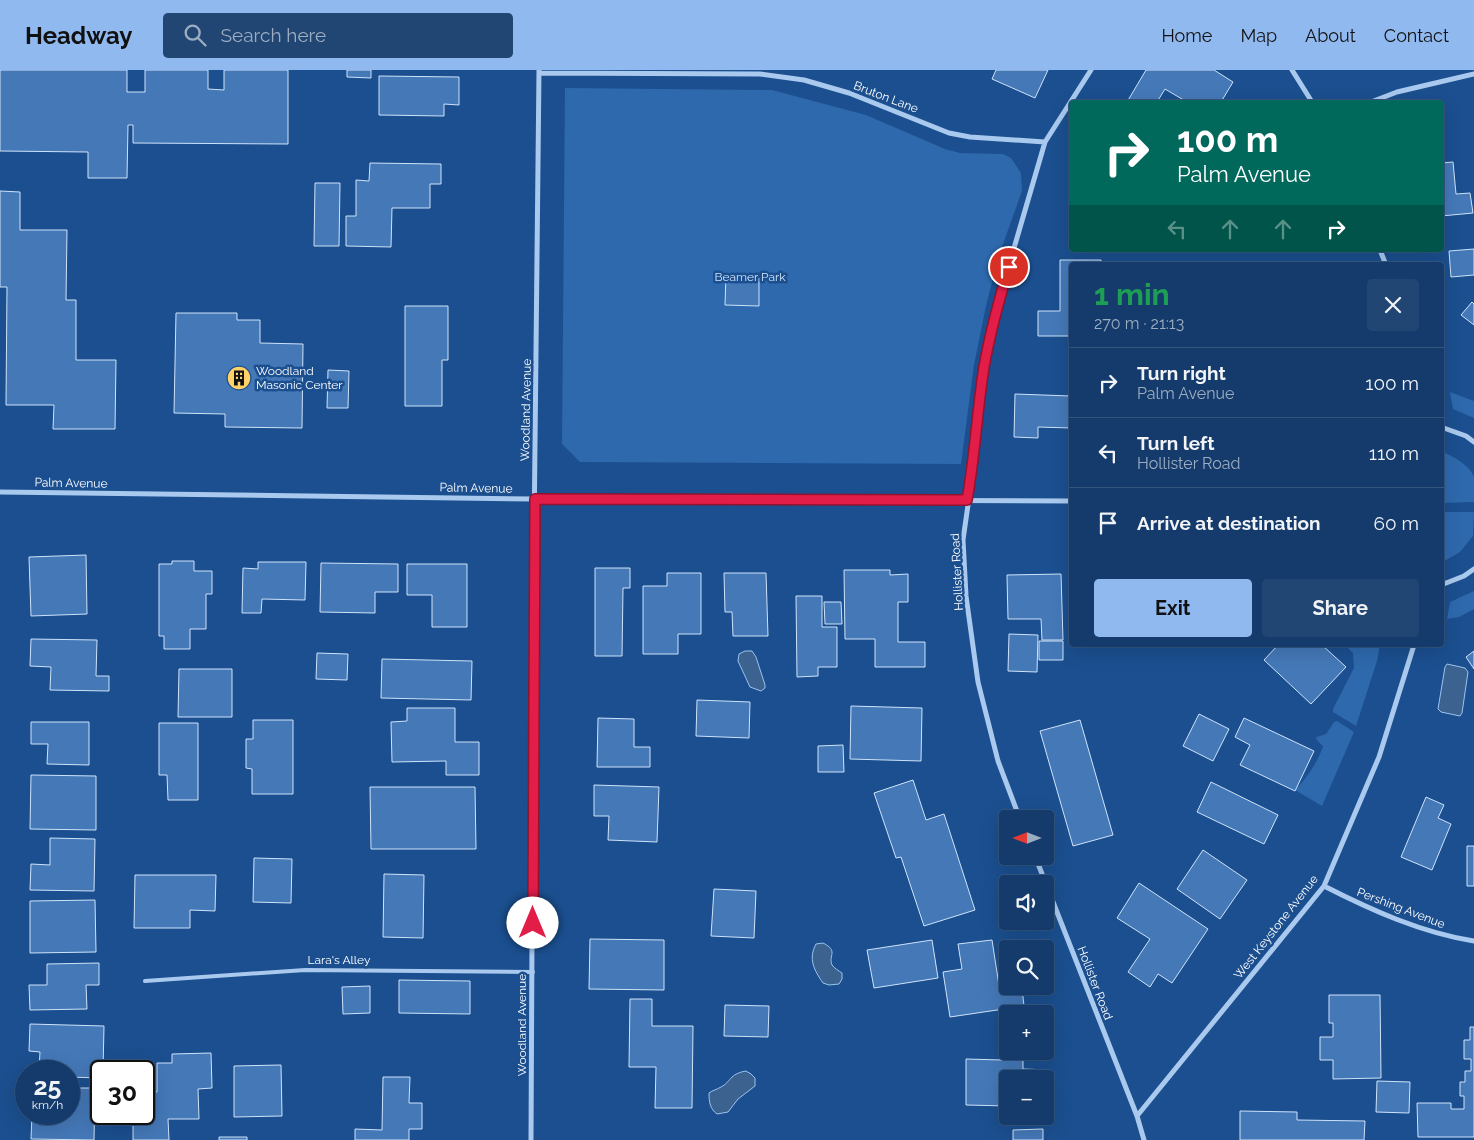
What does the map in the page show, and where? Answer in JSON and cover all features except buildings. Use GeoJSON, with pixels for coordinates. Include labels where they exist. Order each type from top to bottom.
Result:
{"type":"FeatureCollection","features":[{"type":"Feature","properties":{"kind":"street","name":"Hollister Road"},"geometry":{"type":"LineString","coordinates":[[1072,100],[1091,70]]}},
{"type":"Feature","properties":{"kind":"street"},"geometry":{"type":"LineString","coordinates":[[1292,70],[1311,100]]}},
{"type":"Feature","properties":{"kind":"street","name":"Bruton Lane"},"geometry":{"type":"LineString","coordinates":[[539,71],[760,74],[804,80],[850,93],[949,133],[970,137],[1045,142]]}},
{"type":"Feature","properties":{"kind":"street","name":"Woodland Avenue"},"geometry":{"type":"LineString","coordinates":[[531,1140],[539,71]]}},
{"type":"Feature","properties":{"kind":"street"},"geometry":{"type":"LineString","coordinates":[[1376,100],[1397,92],[1474,74]]}},
{"type":"Feature","properties":{"kind":"street","name":"Hollister Road"},"geometry":{"type":"LineString","coordinates":[[1017,810],[998,761],[978,682],[966,596],[963,540],[967,500],[974,463],[984,367],[994,320],[1045,142],[1069,104]]}},
{"type":"Feature","properties":{"kind":"street"},"geometry":{"type":"LineString","coordinates":[[1444,428],[1466,436],[1474,442]]}},
{"type":"Feature","properties":{"kind":"street","name":"Palm Avenue"},"geometry":{"type":"LineString","coordinates":[[0,492],[535,499],[1069,501]]}},
{"type":"Feature","properties":{"kind":"street"},"geometry":{"type":"LineString","coordinates":[[1444,584],[1464,576],[1474,569]]}},
{"type":"Feature","properties":{"kind":"street","name":"West Keystone Avenue"},"geometry":{"type":"LineString","coordinates":[[1137,1116],[1324,886],[1379,757],[1413,647]]}},
{"type":"Feature","properties":{"kind":"street","name":"Hollister Road"},"geometry":{"type":"LineString","coordinates":[[1039,865],[1137,1116]]}},
{"type":"Feature","properties":{"kind":"street","name":"Pershing Avenue"},"geometry":{"type":"LineString","coordinates":[[1324,886],[1402,921],[1456,938],[1474,941]]}},
{"type":"Feature","properties":{"kind":"street"},"geometry":{"type":"LineString","coordinates":[[1137,1116],[1144,1140]]}},
{"type":"Feature","properties":{"kind":"lane","name":"Lara's Alley"},"geometry":{"type":"LineString","coordinates":[[145,981],[305,970],[533,972]]}},
{"type":"Feature","properties":{"kind":"green space","name":"Beamer Park"},"geometry":{"type":"Polygon","coordinates":[[[565,88],[772,90],[866,115],[945,149],[960,153],[1003,154],[1011,158],[1021,173],[1022,191],[998,258],[986,306],[974,365],[961,464],[580,462],[562,444],[565,88]]]}},
{"type":"Feature","properties":{"kind":"green space"},"geometry":{"type":"Polygon","coordinates":[[[1450,392],[1474,401],[1474,418],[1453,409],[1450,392]]]}},
{"type":"Feature","properties":{"kind":"green space"},"geometry":{"type":"Polygon","coordinates":[[[1444,452],[1460,461],[1472,472],[1474,477],[1474,502],[1444,503],[1444,452]]]}},
{"type":"Feature","properties":{"kind":"green space"},"geometry":{"type":"Polygon","coordinates":[[[1444,512],[1474,512],[1473,536],[1460,552],[1444,561],[1444,512]]]}},
{"type":"Feature","properties":{"kind":"green space"},"geometry":{"type":"Polygon","coordinates":[[[1474,591],[1474,609],[1459,617],[1447,619],[1450,602],[1474,591]]]}},
{"type":"Feature","properties":{"kind":"green space"},"geometry":{"type":"Polygon","coordinates":[[[1347,647],[1380,647],[1356,726],[1333,712],[1354,668],[1353,653],[1347,647]]]}},
{"type":"Feature","properties":{"kind":"green space"},"geometry":{"type":"Polygon","coordinates":[[[1337,721],[1354,732],[1322,806],[1295,790],[1312,770],[1321,752],[1323,746],[1316,739],[1317,737],[1326,734],[1334,722],[1337,721]]]}},
{"type":"Feature","properties":{"kind":"shaded area"},"geometry":{"type":"Polygon","coordinates":[[[745,651],[752,651],[756,657],[765,685],[765,688],[761,691],[750,687],[738,661],[739,654],[745,651]]]}},
{"type":"Feature","properties":{"kind":"shaded area"},"geometry":{"type":"Polygon","coordinates":[[[1447,664],[1465,668],[1468,672],[1460,716],[1441,712],[1438,709],[1447,664]]]}},
{"type":"Feature","properties":{"kind":"shaded area"},"geometry":{"type":"Polygon","coordinates":[[[823,943],[831,948],[832,965],[842,973],[842,979],[839,984],[829,985],[823,983],[813,964],[812,955],[816,944],[823,943]]]}},
{"type":"Feature","properties":{"kind":"shaded area"},"geometry":{"type":"Polygon","coordinates":[[[746,1071],[755,1078],[755,1086],[738,1099],[728,1112],[717,1114],[710,1105],[709,1093],[724,1085],[736,1074],[746,1071]]]}},
{"type":"Feature","properties":{"kind":"place","name":"Woodland Masonic Center"},"geometry":{"type":"Point","coordinates":[239,378]}},
{"type":"Feature","properties":{"kind":"route"},"geometry":{"type":"LineString","coordinates":[[533,923],[535,499],[967,500],[974,463],[984,367],[994,320],[1009,267]]}}]}
